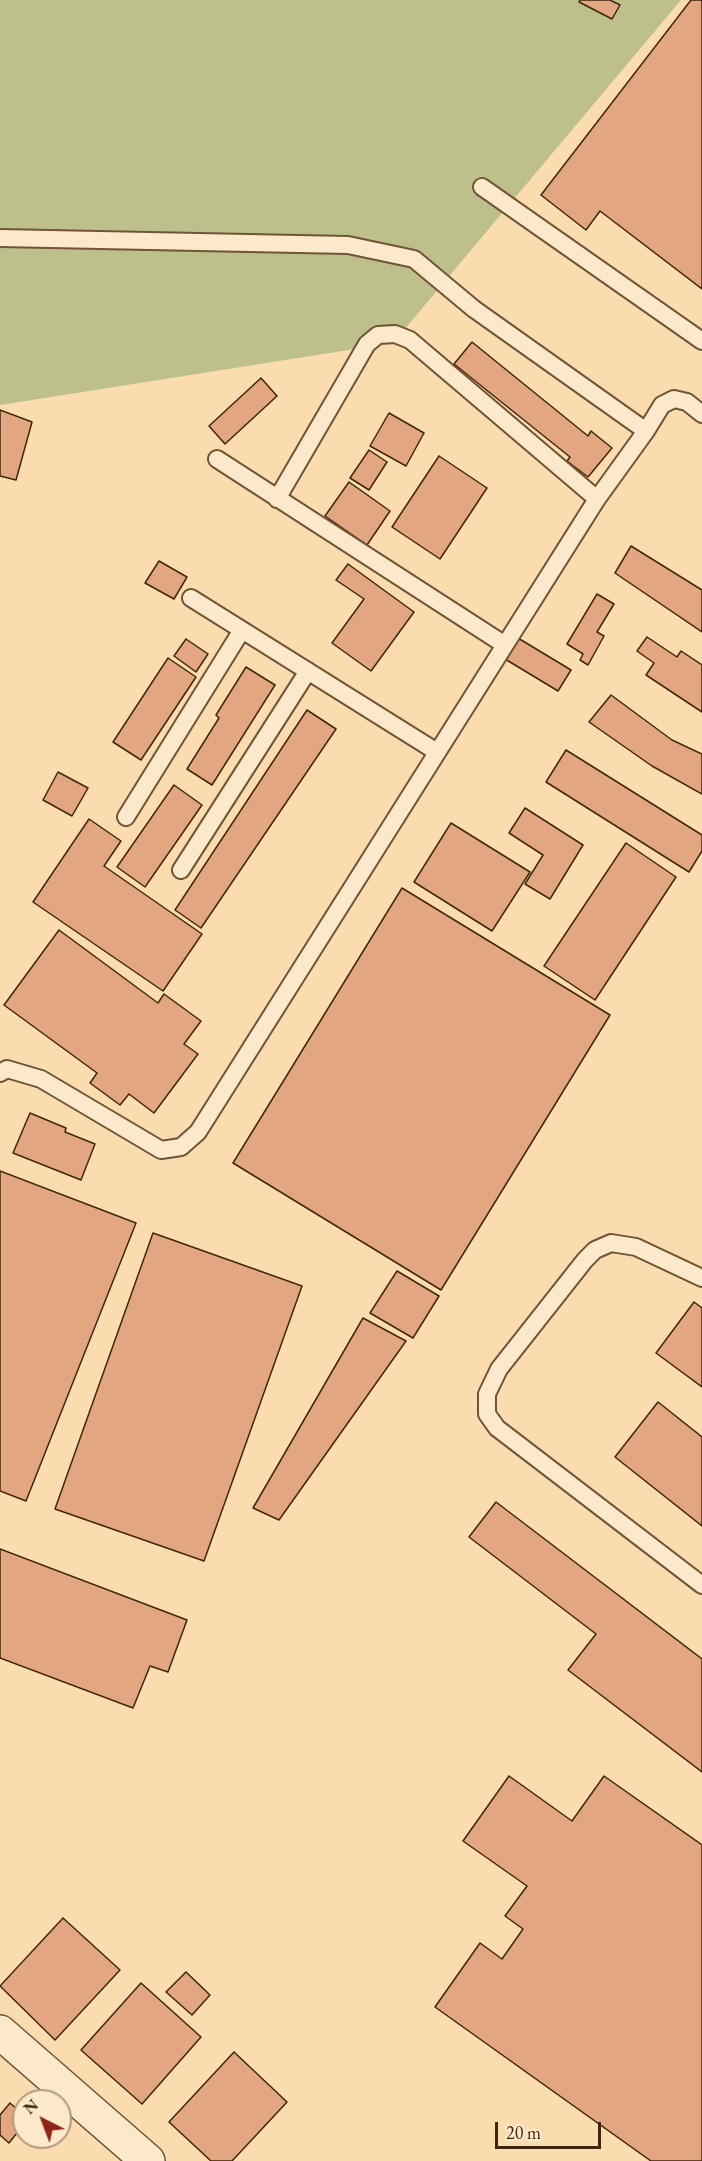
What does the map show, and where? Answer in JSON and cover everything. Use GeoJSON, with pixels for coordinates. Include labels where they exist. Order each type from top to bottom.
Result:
{"type":"FeatureCollection","features":[{"type":"Feature","properties":{"kind":"street"},"geometry":{"type":"LineString","coordinates":[[0,2032],[148,2161]]}},
{"type":"Feature","properties":{"kind":"lane"},"geometry":{"type":"LineString","coordinates":[[483,187],[702,341]]}},
{"type":"Feature","properties":{"kind":"lane"},"geometry":{"type":"LineString","coordinates":[[0,238],[348,245],[414,260],[474,309],[646,431]]}},
{"type":"Feature","properties":{"kind":"lane"},"geometry":{"type":"LineString","coordinates":[[277,499],[367,344],[378,335],[395,334],[410,340],[597,499]]}},
{"type":"Feature","properties":{"kind":"lane"},"geometry":{"type":"LineString","coordinates":[[0,1073],[7,1069],[41,1079],[160,1150],[181,1147],[198,1132],[597,499],[662,405],[674,399],[687,402],[702,414]]}},
{"type":"Feature","properties":{"kind":"lane"},"geometry":{"type":"LineString","coordinates":[[217,459],[505,645]]}},
{"type":"Feature","properties":{"kind":"lane"},"geometry":{"type":"LineString","coordinates":[[191,598],[437,752]]}},
{"type":"Feature","properties":{"kind":"lane"},"geometry":{"type":"LineString","coordinates":[[126,817],[242,630]]}},
{"type":"Feature","properties":{"kind":"lane"},"geometry":{"type":"LineString","coordinates":[[181,870],[308,671]]}},
{"type":"Feature","properties":{"kind":"lane"},"geometry":{"type":"LineString","coordinates":[[702,1278],[636,1247],[611,1243],[595,1250],[499,1369],[487,1394],[487,1414],[497,1428],[702,1585]]}},
{"type":"Feature","properties":{"kind":"green space"},"geometry":{"type":"Polygon","coordinates":[[[0,0],[681,0],[393,343],[0,405],[0,0]]]}},
{"type":"Feature","properties":{"kind":"building"},"geometry":{"type":"Polygon","coordinates":[[[580,0],[610,0],[620,5],[612,19],[579,2],[580,0]]]}},
{"type":"Feature","properties":{"kind":"building"},"geometry":{"type":"Polygon","coordinates":[[[691,0],[702,0],[702,289],[600,211],[586,230],[541,195],[691,0]]]}},
{"type":"Feature","properties":{"kind":"building"},"geometry":{"type":"Polygon","coordinates":[[[472,342],[588,436],[591,431],[612,448],[588,477],[567,461],[570,457],[454,364],[472,342]]]}},
{"type":"Feature","properties":{"kind":"building"},"geometry":{"type":"Polygon","coordinates":[[[261,378],[277,396],[225,444],[209,426],[261,378]]]}},
{"type":"Feature","properties":{"kind":"building"},"geometry":{"type":"Polygon","coordinates":[[[0,410],[32,422],[16,480],[0,476],[0,410]]]}},
{"type":"Feature","properties":{"kind":"building"},"geometry":{"type":"Polygon","coordinates":[[[389,413],[424,433],[406,466],[370,446],[389,413]]]}},
{"type":"Feature","properties":{"kind":"building"},"geometry":{"type":"Polygon","coordinates":[[[369,450],[387,462],[369,490],[350,478],[369,450]]]}},
{"type":"Feature","properties":{"kind":"building"},"geometry":{"type":"Polygon","coordinates":[[[439,456],[487,488],[440,559],[392,527],[439,456]]]}},
{"type":"Feature","properties":{"kind":"building"},"geometry":{"type":"Polygon","coordinates":[[[349,482],[390,511],[367,545],[325,516],[349,482]]]}},
{"type":"Feature","properties":{"kind":"building"},"geometry":{"type":"Polygon","coordinates":[[[631,546],[702,590],[702,632],[615,573],[631,546]]]}},
{"type":"Feature","properties":{"kind":"building"},"geometry":{"type":"Polygon","coordinates":[[[159,561],[187,577],[174,599],[145,583],[159,561]]]}},
{"type":"Feature","properties":{"kind":"building"},"geometry":{"type":"Polygon","coordinates":[[[348,564],[414,612],[371,671],[332,643],[364,599],[336,580],[348,564]]]}},
{"type":"Feature","properties":{"kind":"building"},"geometry":{"type":"Polygon","coordinates":[[[597,594],[614,604],[597,632],[604,636],[588,665],[580,660],[583,654],[567,644],[597,594]]]}},
{"type":"Feature","properties":{"kind":"building"},"geometry":{"type":"Polygon","coordinates":[[[647,637],[677,657],[681,651],[702,665],[702,712],[646,675],[654,663],[637,651],[647,637]]]}},
{"type":"Feature","properties":{"kind":"building"},"geometry":{"type":"Polygon","coordinates":[[[518,638],[571,670],[558,691],[505,659],[518,638]]]}},
{"type":"Feature","properties":{"kind":"building"},"geometry":{"type":"Polygon","coordinates":[[[186,639],[208,654],[196,672],[174,656],[186,639]]]}},
{"type":"Feature","properties":{"kind":"building"},"geometry":{"type":"Polygon","coordinates":[[[168,658],[196,677],[141,760],[113,742],[168,658]]]}},
{"type":"Feature","properties":{"kind":"building"},"geometry":{"type":"Polygon","coordinates":[[[246,667],[275,685],[212,785],[187,769],[219,718],[216,715],[246,667]]]}},
{"type":"Feature","properties":{"kind":"building"},"geometry":{"type":"Polygon","coordinates":[[[611,695],[672,740],[702,754],[702,794],[652,766],[589,722],[611,695]]]}},
{"type":"Feature","properties":{"kind":"building"},"geometry":{"type":"Polygon","coordinates":[[[307,710],[336,729],[201,928],[175,910],[307,710]]]}},
{"type":"Feature","properties":{"kind":"building"},"geometry":{"type":"Polygon","coordinates":[[[566,750],[702,835],[702,851],[689,872],[546,782],[566,750]]]}},
{"type":"Feature","properties":{"kind":"building"},"geometry":{"type":"Polygon","coordinates":[[[58,772],[88,788],[72,816],[43,800],[58,772]]]}},
{"type":"Feature","properties":{"kind":"building"},"geometry":{"type":"Polygon","coordinates":[[[174,785],[202,805],[145,887],[117,867],[174,785]]]}},
{"type":"Feature","properties":{"kind":"building"},"geometry":{"type":"Polygon","coordinates":[[[525,808],[583,845],[550,899],[525,884],[543,855],[509,833],[525,808]]]}},
{"type":"Feature","properties":{"kind":"building"},"geometry":{"type":"Polygon","coordinates":[[[89,819],[121,841],[104,866],[202,934],[163,991],[33,902],[89,819]]]}},
{"type":"Feature","properties":{"kind":"building"},"geometry":{"type":"Polygon","coordinates":[[[451,823],[530,872],[492,931],[414,882],[451,823]]]}},
{"type":"Feature","properties":{"kind":"building"},"geometry":{"type":"Polygon","coordinates":[[[626,843],[676,877],[595,1000],[544,966],[626,843]]]}},
{"type":"Feature","properties":{"kind":"building"},"geometry":{"type":"Polygon","coordinates":[[[402,888],[610,1015],[441,1290],[233,1163],[402,888]]]}},
{"type":"Feature","properties":{"kind":"building"},"geometry":{"type":"Polygon","coordinates":[[[59,930],[158,1003],[164,994],[201,1021],[184,1044],[198,1054],[154,1113],[129,1094],[120,1105],[90,1083],[97,1073],[4,1005],[59,930]]]}},
{"type":"Feature","properties":{"kind":"building"},"geometry":{"type":"Polygon","coordinates":[[[30,1113],[66,1128],[65,1132],[95,1144],[81,1180],[13,1153],[30,1113]]]}},
{"type":"Feature","properties":{"kind":"building"},"geometry":{"type":"Polygon","coordinates":[[[0,1171],[136,1223],[26,1501],[0,1491],[0,1171]]]}},
{"type":"Feature","properties":{"kind":"building"},"geometry":{"type":"Polygon","coordinates":[[[153,1233],[302,1286],[204,1561],[55,1509],[153,1233]]]}},
{"type":"Feature","properties":{"kind":"building"},"geometry":{"type":"Polygon","coordinates":[[[397,1271],[439,1296],[413,1338],[370,1313],[397,1271]]]}},
{"type":"Feature","properties":{"kind":"building"},"geometry":{"type":"Polygon","coordinates":[[[694,1302],[702,1308],[702,1387],[656,1353],[694,1302]]]}},
{"type":"Feature","properties":{"kind":"building"},"geometry":{"type":"Polygon","coordinates":[[[363,1318],[406,1341],[279,1520],[253,1508],[363,1318]]]}},
{"type":"Feature","properties":{"kind":"building"},"geometry":{"type":"Polygon","coordinates":[[[658,1402],[702,1437],[702,1526],[615,1457],[658,1402]]]}},
{"type":"Feature","properties":{"kind":"building"},"geometry":{"type":"Polygon","coordinates":[[[496,1502],[702,1659],[702,1772],[568,1670],[596,1634],[469,1537],[496,1502]]]}},
{"type":"Feature","properties":{"kind":"building"},"geometry":{"type":"Polygon","coordinates":[[[0,1549],[187,1620],[168,1672],[150,1666],[133,1708],[0,1658],[0,1549]]]}},
{"type":"Feature","properties":{"kind":"building"},"geometry":{"type":"Polygon","coordinates":[[[509,1776],[572,1821],[604,1776],[702,1845],[702,2161],[651,2161],[435,2007],[480,1943],[502,1959],[523,1929],[505,1916],[527,1886],[463,1841],[509,1776]]]}},
{"type":"Feature","properties":{"kind":"building"},"geometry":{"type":"Polygon","coordinates":[[[63,1918],[120,1970],[55,2040],[0,1986],[63,1918]]]}},
{"type":"Feature","properties":{"kind":"building"},"geometry":{"type":"Polygon","coordinates":[[[186,1972],[210,1995],[192,2015],[166,1992],[186,1972]]]}},
{"type":"Feature","properties":{"kind":"building"},"geometry":{"type":"Polygon","coordinates":[[[141,1983],[201,2037],[142,2104],[81,2050],[141,1983]]]}},
{"type":"Feature","properties":{"kind":"building"},"geometry":{"type":"Polygon","coordinates":[[[234,2052],[287,2102],[232,2161],[211,2161],[169,2122],[234,2052]]]}},
{"type":"Feature","properties":{"kind":"building"},"geometry":{"type":"Polygon","coordinates":[[[10,2103],[12,2105],[12,2139],[9,2143],[0,2135],[0,2115],[10,2103]]]}}]}
